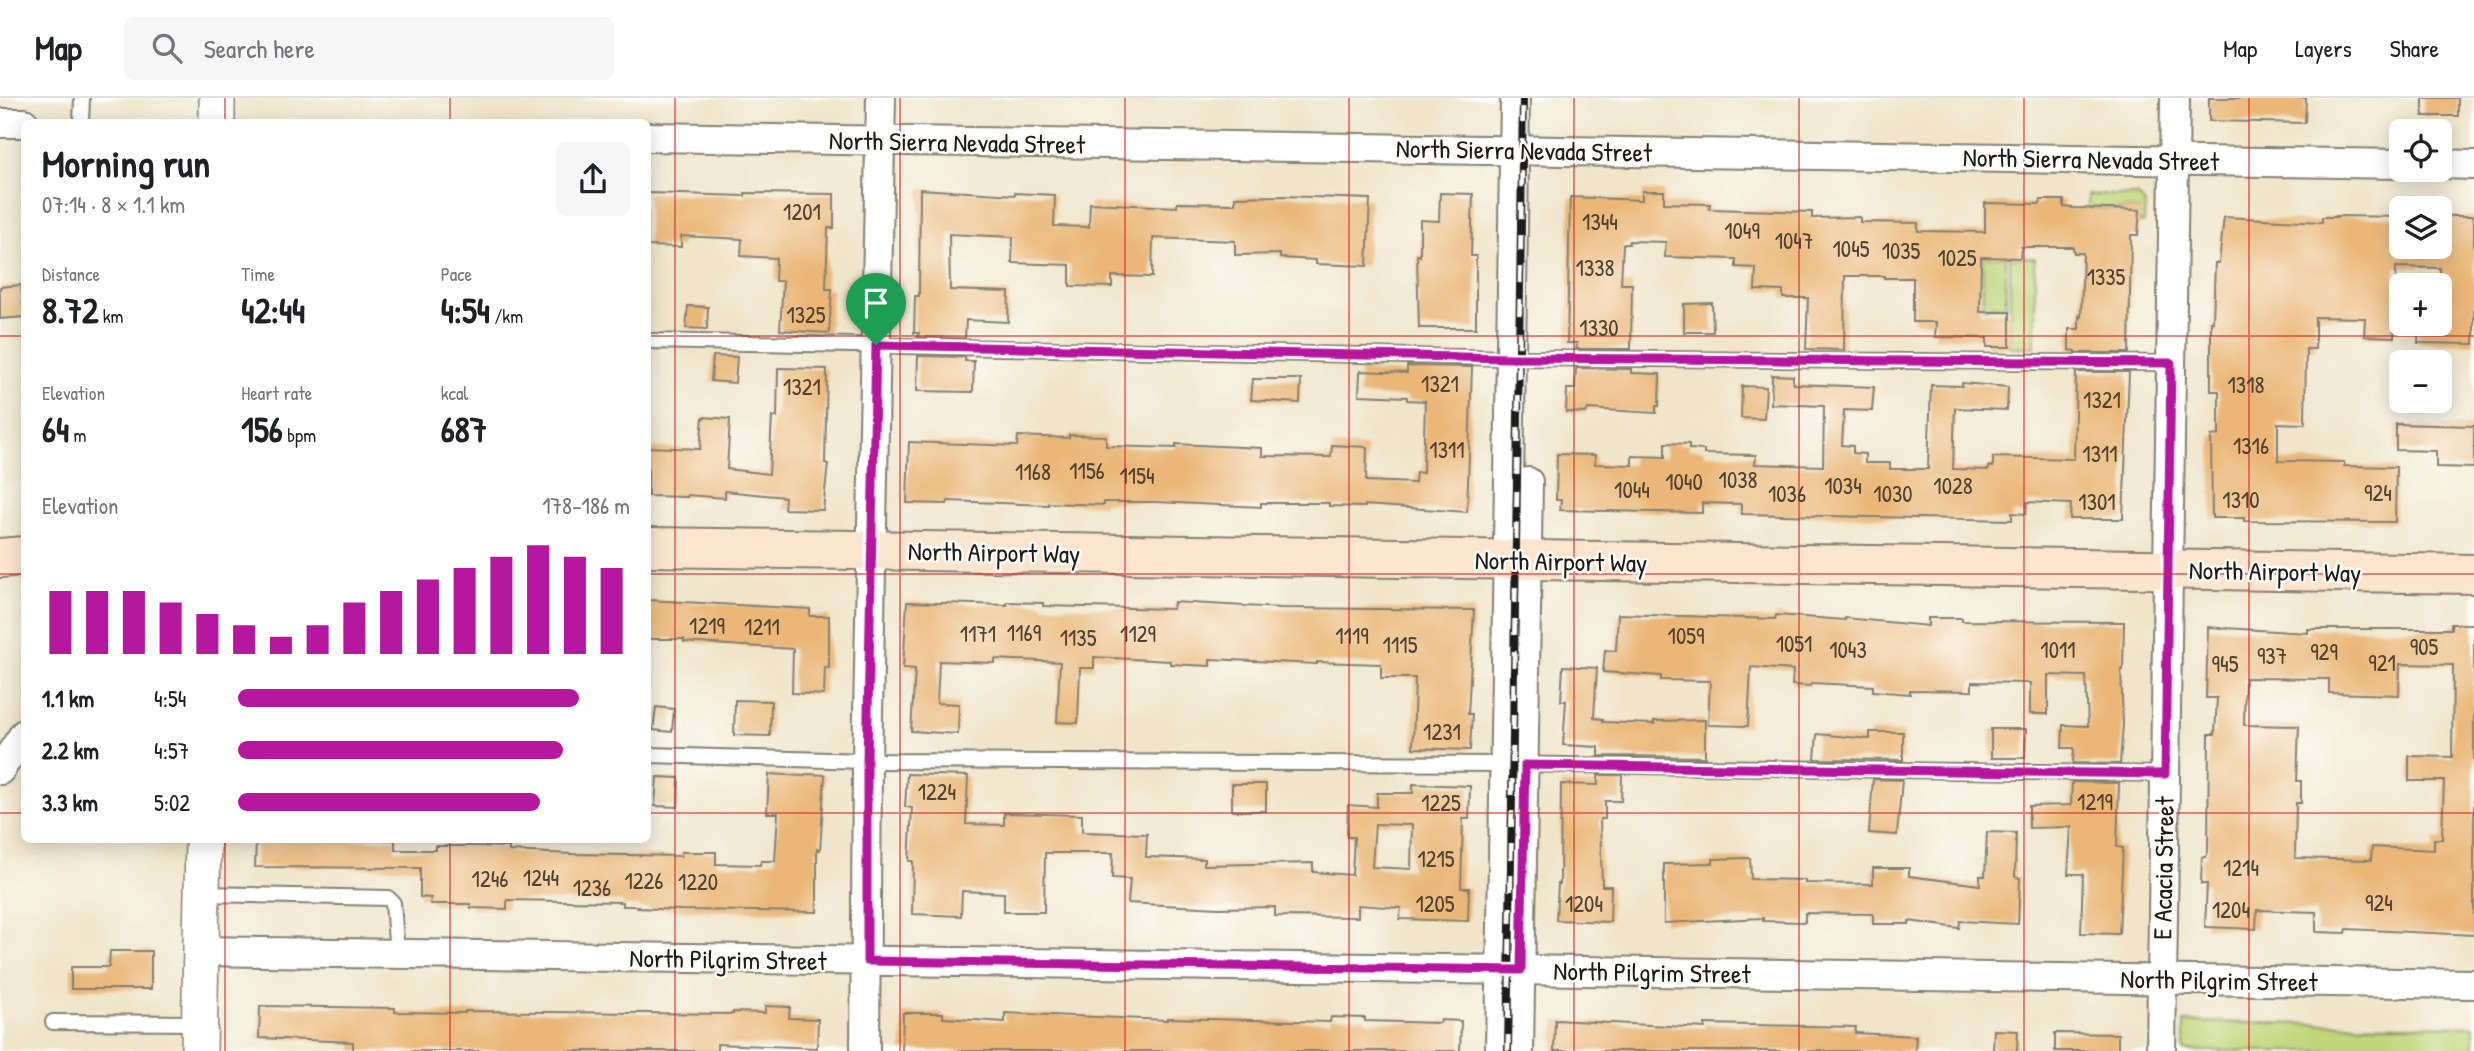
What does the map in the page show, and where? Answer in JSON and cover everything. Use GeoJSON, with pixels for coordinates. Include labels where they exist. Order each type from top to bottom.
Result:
{"type":"FeatureCollection","features":[{"type":"Feature","properties":{"kind":"main road","name":"North Airport Way"},"geometry":{"type":"LineString","coordinates":[[651,547],[2474,574]]}},
{"type":"Feature","properties":{"kind":"main road"},"geometry":{"type":"LineString","coordinates":[[0,558],[21,556]]}},
{"type":"Feature","properties":{"kind":"street"},"geometry":{"type":"LineString","coordinates":[[217,119],[218,98]]}},
{"type":"Feature","properties":{"kind":"street"},"geometry":{"type":"LineString","coordinates":[[865,1051],[867,761],[881,98]]}},
{"type":"Feature","properties":{"kind":"street"},"geometry":{"type":"LineString","coordinates":[[1500,1051],[1511,970],[1515,764],[1523,151],[1515,98]]}},
{"type":"Feature","properties":{"kind":"street"},"geometry":{"type":"LineString","coordinates":[[1523,151],[1533,98]]}},
{"type":"Feature","properties":{"kind":"street","name":"E Acacia Street"},"geometry":{"type":"LineString","coordinates":[[2161,1051],[2175,98]]}},
{"type":"Feature","properties":{"kind":"street"},"geometry":{"type":"LineString","coordinates":[[0,123],[21,123]]}},
{"type":"Feature","properties":{"kind":"street","name":"North Sierra Nevada Street"},"geometry":{"type":"LineString","coordinates":[[651,137],[2389,164]]}},
{"type":"Feature","properties":{"kind":"street"},"geometry":{"type":"LineString","coordinates":[[2452,164],[2474,165]]}},
{"type":"Feature","properties":{"kind":"street"},"geometry":{"type":"LineString","coordinates":[[0,770],[21,738]]}},
{"type":"Feature","properties":{"kind":"street"},"geometry":{"type":"LineString","coordinates":[[199,1037],[203,843]]}},
{"type":"Feature","properties":{"kind":"street","name":"North Pilgrim Street"},"geometry":{"type":"LineString","coordinates":[[200,951],[2474,984]]}},
{"type":"Feature","properties":{"kind":"street"},"geometry":{"type":"LineString","coordinates":[[1511,970],[1519,1051]]}},
{"type":"Feature","properties":{"kind":"lane"},"geometry":{"type":"LineString","coordinates":[[81,119],[82,98]]}},
{"type":"Feature","properties":{"kind":"lane"},"geometry":{"type":"LineString","coordinates":[[651,341],[1520,358],[2171,363]]}},
{"type":"Feature","properties":{"kind":"lane"},"geometry":{"type":"LineString","coordinates":[[651,755],[867,761],[1515,764],[2165,774]]}},
{"type":"Feature","properties":{"kind":"lane"},"geometry":{"type":"LineString","coordinates":[[202,894],[388,898],[393,903],[397,954]]}},
{"type":"Feature","properties":{"kind":"lane"},"geometry":{"type":"LineString","coordinates":[[53,1022],[199,1037]]}},
{"type":"Feature","properties":{"kind":"green space"},"geometry":{"type":"Polygon","coordinates":[[[2088,195],[2137,195],[2145,204],[2144,223],[2139,223],[2139,210],[2088,208],[2088,195]]]}},
{"type":"Feature","properties":{"kind":"green space"},"geometry":{"type":"Polygon","coordinates":[[[1983,257],[2006,257],[2006,306],[1983,307],[1983,257]]]}},
{"type":"Feature","properties":{"kind":"green space"},"geometry":{"type":"Polygon","coordinates":[[[2010,258],[2035,258],[2035,347],[2010,347],[2010,258]]]}},
{"type":"Feature","properties":{"kind":"green space"},"geometry":{"type":"Polygon","coordinates":[[[2184,1022],[2474,1026],[2474,1051],[2184,1051],[2184,1022]]]}},
{"type":"Feature","properties":{"kind":"building"},"geometry":{"type":"Polygon","coordinates":[[[2209,98],[2306,98],[2305,123],[2209,121],[2209,98]]]}},
{"type":"Feature","properties":{"kind":"building"},"geometry":{"type":"Polygon","coordinates":[[[2423,98],[2458,98],[2458,116],[2423,116],[2423,98]]]}},
{"type":"Feature","properties":{"kind":"building"},"geometry":{"type":"Polygon","coordinates":[[[920,189],[1055,195],[1054,226],[1089,227],[1090,203],[1177,207],[1177,203],[1235,204],[1235,197],[1370,199],[1367,266],[1316,264],[1316,260],[1280,258],[1280,254],[1235,255],[1235,241],[1153,238],[1152,277],[1112,276],[1112,287],[1070,286],[1070,265],[1012,263],[1013,237],[949,234],[950,290],[1009,292],[1008,322],[966,320],[965,338],[918,337],[919,333],[914,333],[915,296],[919,296],[920,189]]]}},
{"type":"Feature","properties":{"kind":"building"},"geometry":{"type":"Polygon","coordinates":[[[1642,191],[1664,191],[1664,203],[1710,204],[1709,209],[1812,212],[1812,218],[1860,217],[1860,222],[1918,223],[1918,231],[1985,232],[1985,203],[2040,204],[2041,200],[2064,200],[2064,207],[2140,210],[2138,235],[2131,235],[2129,353],[2076,353],[2069,350],[2069,329],[2079,329],[2079,316],[2081,317],[2083,253],[2074,253],[2073,247],[2021,247],[2020,258],[1981,257],[1980,312],[2010,312],[2010,347],[1987,347],[1987,338],[1935,337],[1936,322],[1913,322],[1913,278],[1845,276],[1844,350],[1806,349],[1808,298],[1783,298],[1783,291],[1755,290],[1756,268],[1736,267],[1736,259],[1665,257],[1666,242],[1629,241],[1629,244],[1623,244],[1621,284],[1632,284],[1631,349],[1576,349],[1577,343],[1567,343],[1570,197],[1642,200],[1642,191]]]}},
{"type":"Feature","properties":{"kind":"building"},"geometry":{"type":"Polygon","coordinates":[[[651,193],[745,196],[745,193],[834,194],[834,228],[828,228],[826,289],[832,289],[829,333],[780,330],[783,281],[775,281],[776,258],[741,256],[742,239],[681,236],[681,247],[651,246],[651,193]]]}},
{"type":"Feature","properties":{"kind":"building"},"geometry":{"type":"Polygon","coordinates":[[[1440,193],[1473,194],[1471,256],[1476,256],[1476,328],[1419,328],[1417,255],[1420,256],[1420,220],[1439,221],[1440,193]]]}},
{"type":"Feature","properties":{"kind":"building"},"geometry":{"type":"Polygon","coordinates":[[[2452,216],[2474,216],[2474,344],[2418,343],[2418,336],[2452,336],[2452,273],[2440,273],[2440,268],[2396,267],[2396,273],[2389,273],[2389,336],[2394,337],[2364,336],[2365,318],[2315,317],[2315,349],[2306,349],[2305,424],[2278,423],[2278,461],[2344,462],[2344,466],[2396,467],[2395,522],[2244,521],[2244,518],[2212,518],[2211,436],[2219,435],[2219,391],[2211,391],[2211,322],[2215,263],[2219,263],[2224,217],[2322,222],[2322,217],[2389,217],[2389,259],[2452,259],[2452,216]]]}},
{"type":"Feature","properties":{"kind":"building"},"geometry":{"type":"Polygon","coordinates":[[[21,285],[21,317],[0,319],[0,287],[21,285]]]}},
{"type":"Feature","properties":{"kind":"building"},"geometry":{"type":"Polygon","coordinates":[[[1712,303],[1713,332],[1684,332],[1684,304],[1712,303]]]}},
{"type":"Feature","properties":{"kind":"building"},"geometry":{"type":"Polygon","coordinates":[[[688,306],[708,307],[707,329],[686,328],[688,306]]]}},
{"type":"Feature","properties":{"kind":"building"},"geometry":{"type":"Polygon","coordinates":[[[713,356],[737,357],[735,383],[711,381],[713,356]]]}},
{"type":"Feature","properties":{"kind":"building"},"geometry":{"type":"Polygon","coordinates":[[[918,356],[965,357],[965,361],[974,361],[973,392],[917,391],[918,356]]]}},
{"type":"Feature","properties":{"kind":"building"},"geometry":{"type":"Polygon","coordinates":[[[1407,366],[1472,367],[1467,512],[1365,505],[1329,506],[1329,503],[1261,503],[1261,507],[1156,502],[1104,502],[1104,505],[948,501],[947,504],[907,503],[909,442],[1017,446],[1018,436],[1106,436],[1106,446],[1176,448],[1176,444],[1262,448],[1262,456],[1331,457],[1332,445],[1367,447],[1366,481],[1415,483],[1416,472],[1423,473],[1425,401],[1407,400],[1407,397],[1359,395],[1360,371],[1407,373],[1407,366]]]}},
{"type":"Feature","properties":{"kind":"building"},"geometry":{"type":"Polygon","coordinates":[[[778,368],[827,369],[825,463],[828,464],[823,510],[784,509],[785,497],[725,491],[725,498],[651,496],[651,447],[700,449],[703,417],[730,419],[727,469],[769,474],[772,417],[777,417],[778,368]]]}},
{"type":"Feature","properties":{"kind":"building"},"geometry":{"type":"Polygon","coordinates":[[[1576,368],[1631,369],[1631,373],[1660,374],[1659,406],[1656,406],[1656,413],[1588,409],[1586,413],[1566,412],[1567,389],[1575,389],[1576,368]]]}},
{"type":"Feature","properties":{"kind":"building"},"geometry":{"type":"Polygon","coordinates":[[[2076,372],[2129,372],[2123,519],[2070,519],[2071,504],[2027,502],[2026,514],[2012,513],[2012,520],[1741,514],[1741,504],[1702,503],[1702,513],[1560,510],[1561,500],[1556,500],[1557,454],[1595,455],[1595,464],[1632,465],[1632,456],[1665,457],[1665,443],[1689,444],[1689,449],[1704,450],[1704,454],[1756,455],[1755,464],[1823,466],[1824,406],[1771,404],[1772,375],[1793,376],[1793,384],[1874,387],[1872,411],[1844,410],[1842,445],[1853,446],[1853,453],[1865,454],[1865,463],[1890,463],[1890,469],[1928,469],[1931,385],[1962,386],[1962,383],[2008,387],[2007,410],[1955,408],[1953,469],[1989,470],[1989,466],[1993,467],[1993,457],[2074,459],[2076,372]]]}},
{"type":"Feature","properties":{"kind":"building"},"geometry":{"type":"Polygon","coordinates":[[[1253,379],[1301,379],[1300,403],[1251,400],[1253,379]]]}},
{"type":"Feature","properties":{"kind":"building"},"geometry":{"type":"Polygon","coordinates":[[[1742,386],[1766,387],[1764,419],[1741,418],[1742,386]]]}},
{"type":"Feature","properties":{"kind":"building"},"geometry":{"type":"Polygon","coordinates":[[[2396,424],[2474,426],[2474,468],[2436,467],[2436,451],[2396,450],[2396,424]]]}},
{"type":"Feature","properties":{"kind":"building"},"geometry":{"type":"Polygon","coordinates":[[[651,600],[810,609],[810,616],[829,616],[829,668],[825,667],[824,695],[792,693],[793,649],[684,642],[684,639],[651,639],[651,600]]]}},
{"type":"Feature","properties":{"kind":"building"},"geometry":{"type":"Polygon","coordinates":[[[907,602],[1007,605],[1007,602],[1043,603],[1043,606],[1173,609],[1174,602],[1281,608],[1474,610],[1468,714],[1472,714],[1470,750],[1413,748],[1415,678],[1381,678],[1381,664],[1210,659],[1210,666],[1094,657],[1094,668],[1080,668],[1078,723],[1057,722],[1060,662],[995,659],[995,663],[939,661],[937,703],[959,704],[958,734],[911,731],[915,669],[903,668],[907,602]]]}},
{"type":"Feature","properties":{"kind":"building"},"geometry":{"type":"Polygon","coordinates":[[[1618,614],[1775,619],[1776,615],[1928,626],[1928,618],[1962,618],[1962,621],[2124,622],[2120,764],[2073,763],[2074,748],[2062,748],[2063,725],[2088,726],[2086,676],[2048,675],[2048,714],[2030,714],[2030,683],[1972,682],[1972,691],[1910,690],[1910,694],[1873,691],[1873,686],[1811,683],[1811,686],[1792,685],[1793,670],[1751,667],[1748,726],[1708,725],[1710,681],[1661,680],[1661,676],[1603,672],[1605,650],[1616,651],[1618,614]]]}},
{"type":"Feature","properties":{"kind":"building"},"geometry":{"type":"Polygon","coordinates":[[[2451,624],[2474,624],[2474,935],[2347,929],[2346,933],[2316,932],[2316,912],[2257,910],[2256,929],[2205,927],[2207,884],[2201,884],[2202,857],[2206,857],[2208,851],[2209,734],[2215,734],[2217,698],[2206,698],[2208,627],[2308,633],[2308,629],[2451,629],[2451,624]],[[2400,664],[2399,695],[2329,693],[2329,679],[2245,678],[2244,725],[2299,726],[2297,781],[2301,781],[2301,803],[2296,803],[2295,858],[2371,860],[2372,847],[2434,850],[2434,839],[2442,839],[2444,781],[2409,781],[2409,756],[2452,757],[2453,665],[2400,664]]]}},
{"type":"Feature","properties":{"kind":"building"},"geometry":{"type":"Polygon","coordinates":[[[1563,666],[1597,668],[1594,718],[1603,719],[1603,722],[1654,724],[1654,721],[1705,720],[1705,757],[1599,756],[1599,747],[1563,745],[1566,701],[1561,701],[1563,666]]]}},
{"type":"Feature","properties":{"kind":"building"},"geometry":{"type":"Polygon","coordinates":[[[735,700],[771,701],[770,736],[734,735],[735,700]]]}},
{"type":"Feature","properties":{"kind":"building"},"geometry":{"type":"Polygon","coordinates":[[[656,707],[674,709],[672,732],[653,730],[656,707]]]}},
{"type":"Feature","properties":{"kind":"building"},"geometry":{"type":"Polygon","coordinates":[[[1991,729],[2026,729],[2025,758],[1991,758],[1991,729]]]}},
{"type":"Feature","properties":{"kind":"building"},"geometry":{"type":"Polygon","coordinates":[[[1870,732],[1903,732],[1903,760],[1815,759],[1817,734],[1870,739],[1870,732]]]}},
{"type":"Feature","properties":{"kind":"building"},"geometry":{"type":"Polygon","coordinates":[[[769,774],[825,775],[820,850],[817,849],[817,912],[680,910],[623,906],[623,902],[507,900],[507,909],[471,908],[471,904],[430,904],[431,898],[420,897],[420,868],[255,867],[256,843],[395,843],[395,850],[436,850],[436,846],[469,846],[573,854],[681,856],[681,852],[716,852],[716,864],[760,865],[761,861],[775,861],[778,813],[767,813],[769,774]]]}},
{"type":"Feature","properties":{"kind":"building"},"geometry":{"type":"Polygon","coordinates":[[[907,774],[968,776],[966,824],[1004,825],[1004,813],[1082,815],[1082,832],[1147,834],[1146,857],[1204,859],[1204,865],[1313,863],[1313,872],[1352,875],[1354,837],[1347,837],[1348,805],[1377,807],[1377,793],[1413,793],[1413,784],[1470,786],[1469,819],[1463,819],[1461,888],[1469,888],[1468,921],[1400,919],[1401,908],[1358,905],[1358,917],[1275,916],[1275,907],[1218,908],[1128,903],[1130,879],[1112,878],[1113,853],[1045,853],[1044,912],[1004,912],[1004,893],[962,891],[961,916],[912,914],[913,861],[909,861],[912,808],[905,807],[907,774]],[[1375,824],[1372,867],[1411,869],[1412,825],[1375,824]]]}},
{"type":"Feature","properties":{"kind":"building"},"geometry":{"type":"Polygon","coordinates":[[[1598,775],[1622,775],[1621,801],[1605,801],[1605,819],[1600,819],[1602,886],[1611,886],[1610,922],[1556,920],[1560,884],[1561,784],[1598,785],[1598,775]]]}},
{"type":"Feature","properties":{"kind":"building"},"geometry":{"type":"Polygon","coordinates":[[[657,777],[679,778],[678,807],[655,806],[657,777]]]}},
{"type":"Feature","properties":{"kind":"building"},"geometry":{"type":"Polygon","coordinates":[[[1873,779],[1902,780],[1897,835],[1869,833],[1873,779]]]}},
{"type":"Feature","properties":{"kind":"building"},"geometry":{"type":"Polygon","coordinates":[[[2072,782],[2119,783],[2117,847],[2123,848],[2119,934],[2081,933],[2083,874],[2068,874],[2071,827],[2029,828],[2029,806],[2071,805],[2072,782]]]}},
{"type":"Feature","properties":{"kind":"building"},"geometry":{"type":"Polygon","coordinates":[[[1232,784],[1266,784],[1266,811],[1232,811],[1232,784]]]}},
{"type":"Feature","properties":{"kind":"building"},"geometry":{"type":"Polygon","coordinates":[[[1987,832],[2016,833],[2015,877],[2020,878],[2018,924],[1960,921],[1959,928],[1909,921],[1909,924],[1873,924],[1873,914],[1805,913],[1805,922],[1763,921],[1763,918],[1664,923],[1664,864],[1713,863],[1713,859],[1750,858],[1751,879],[1805,880],[1805,883],[1873,884],[1873,868],[1909,868],[1909,876],[1980,885],[1980,876],[1985,876],[1987,832]]]}},
{"type":"Feature","properties":{"kind":"building"},"geometry":{"type":"Polygon","coordinates":[[[110,951],[151,951],[151,989],[71,989],[71,967],[109,967],[110,951]]]}},
{"type":"Feature","properties":{"kind":"building"},"geometry":{"type":"Polygon","coordinates":[[[260,1006],[395,1008],[395,1012],[733,1014],[765,1013],[765,1006],[790,1007],[789,1018],[818,1019],[817,1048],[717,1044],[717,1051],[353,1051],[353,1042],[259,1038],[260,1006]]]}},
{"type":"Feature","properties":{"kind":"building"},"geometry":{"type":"Polygon","coordinates":[[[903,1013],[943,1013],[943,1018],[1005,1022],[1005,1013],[1167,1020],[1330,1022],[1331,1017],[1365,1018],[1365,1021],[1461,1021],[1460,1051],[902,1051],[903,1013]]]}},
{"type":"Feature","properties":{"kind":"building"},"geometry":{"type":"Polygon","coordinates":[[[1555,1020],[1705,1028],[1705,1024],[1856,1027],[1855,1033],[1916,1036],[1915,1051],[1554,1051],[1555,1020]]]}},
{"type":"Feature","properties":{"kind":"building"},"geometry":{"type":"Polygon","coordinates":[[[1994,1030],[2018,1031],[2017,1051],[1993,1051],[1994,1030]]]}},
{"type":"Feature","properties":{"kind":"building"},"geometry":{"type":"Polygon","coordinates":[[[2055,1033],[2118,1034],[2118,1051],[2055,1051],[2055,1033]]]}},
{"type":"Feature","properties":{"kind":"railway"},"geometry":{"type":"LineString","coordinates":[[1508,1051],[1523,98]]}},
{"type":"Feature","properties":{"kind":"route"},"geometry":{"type":"LineString","coordinates":[[876,345],[1511,358],[2171,363],[2165,774],[1525,765],[1521,970],[867,961],[867,761],[876,345]]}}]}
